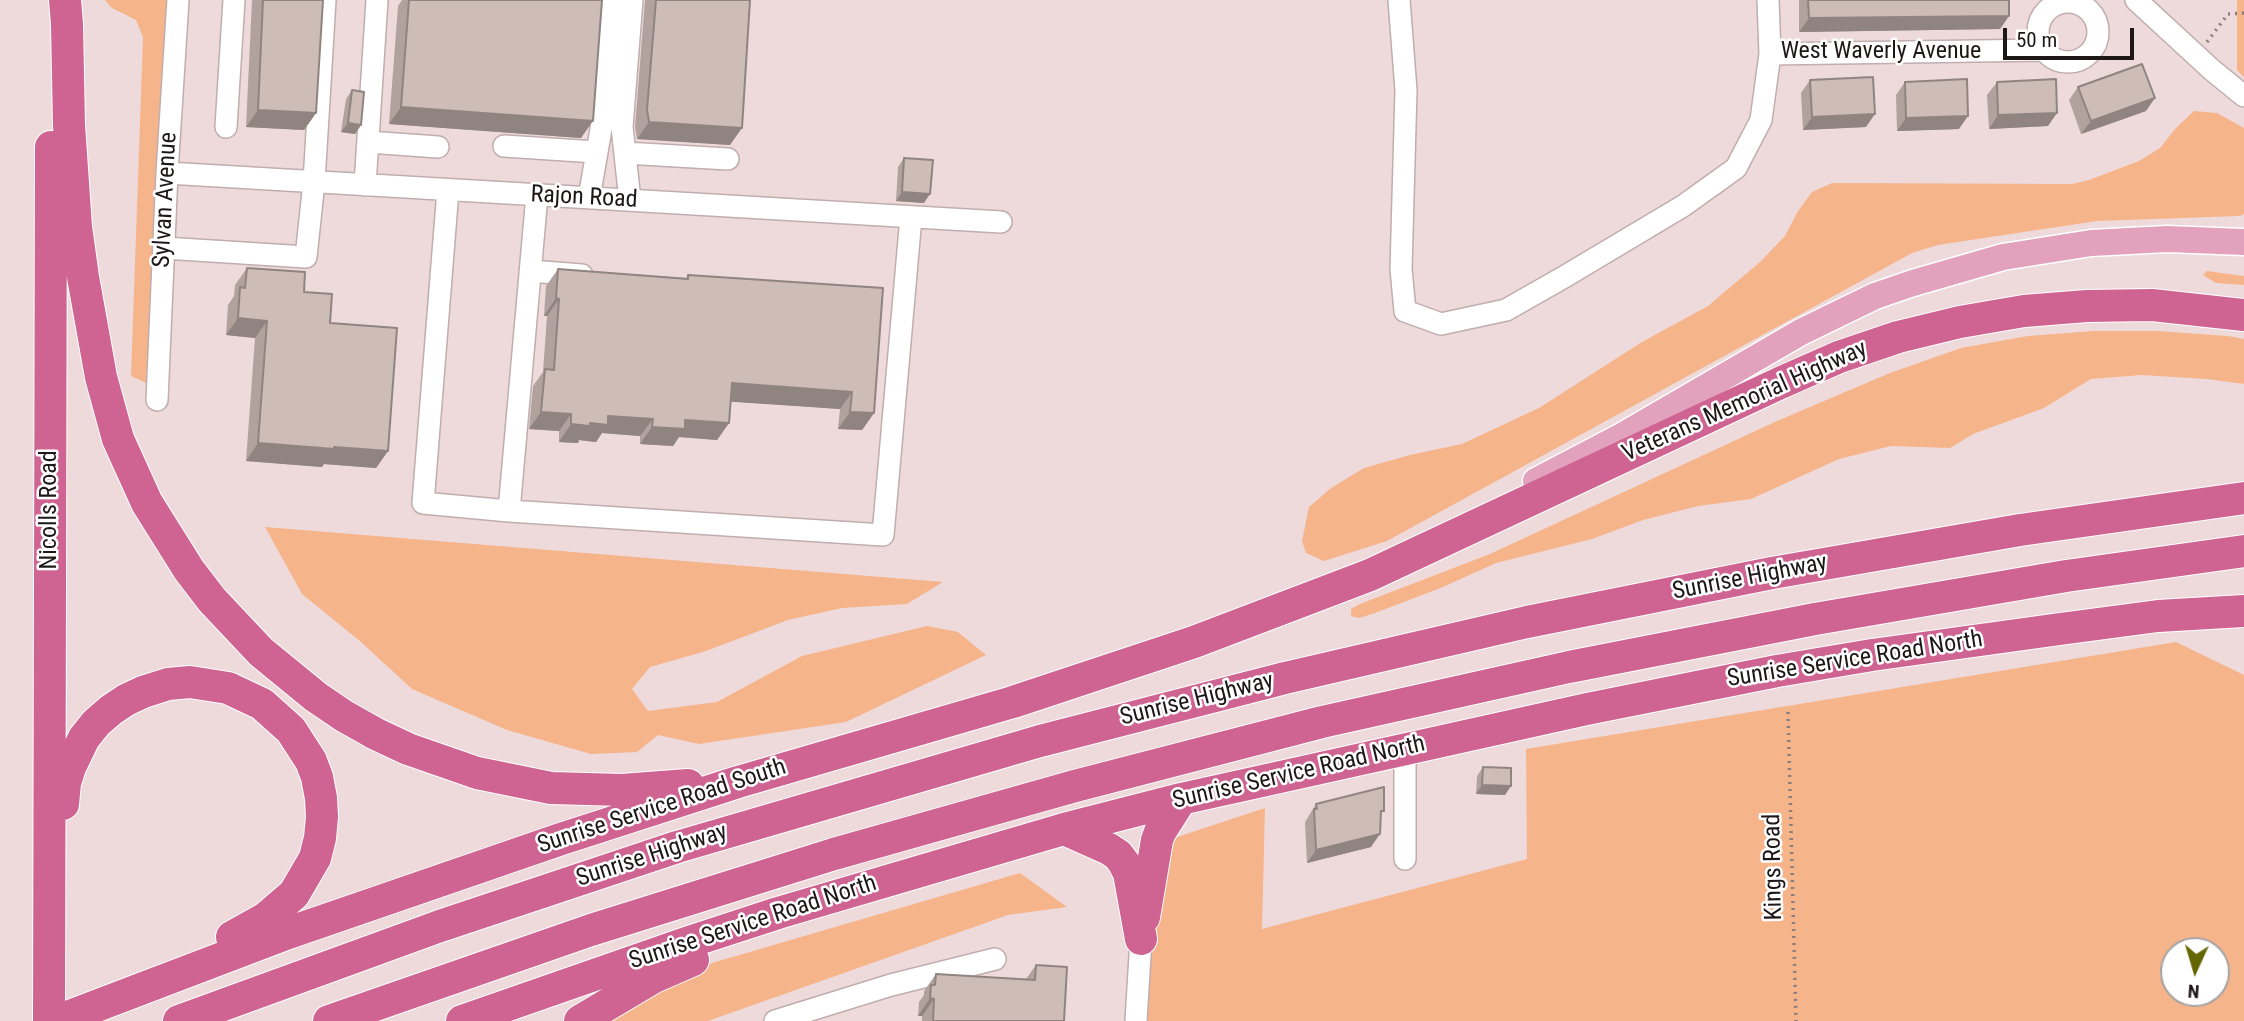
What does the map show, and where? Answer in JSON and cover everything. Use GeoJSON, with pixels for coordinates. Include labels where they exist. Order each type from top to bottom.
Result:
{"type":"FeatureCollection","features":[{"type":"Feature","properties":{"kind":"highway","name":"Nicolls Road"},"geometry":{"type":"LineString","coordinates":[[49,1021],[51,0]]}},
{"type":"Feature","properties":{"kind":"highway"},"geometry":{"type":"LineString","coordinates":[[65,0],[76,227],[102,377],[118,439],[147,503],[181,558],[212,600],[261,652],[316,697],[376,734],[443,762],[477,773],[551,788],[622,790],[738,782]]}},
{"type":"Feature","properties":{"kind":"highway","name":"Veterans Memorial Highway"},"geometry":{"type":"LineString","coordinates":[[1274,611],[1370,575],[1780,383],[1839,357],[1898,337],[1960,322],[2024,311],[2087,306],[2152,305],[2244,315]]}},
{"type":"Feature","properties":{"kind":"highway","name":"Sunrise Highway"},"geometry":{"type":"LineString","coordinates":[[179,1021],[428,930],[689,844],[1040,741],[1260,684],[1527,622],[1718,584],[2020,530],[2244,498]]}},
{"type":"Feature","properties":{"kind":"highway"},"geometry":{"type":"LineString","coordinates":[[330,1021],[591,930],[822,858],[1048,793],[1322,722],[1569,667],[1815,618],[2066,576],[2244,551]]}},
{"type":"Feature","properties":{"kind":"highway","name":"Sunrise Service Road South"},"geometry":{"type":"LineString","coordinates":[[57,1021],[379,900],[738,782],[1102,674],[1274,611]]}},
{"type":"Feature","properties":{"kind":"highway"},"geometry":{"type":"LineString","coordinates":[[2158,616],[2244,611]]}},
{"type":"Feature","properties":{"kind":"highway","name":"Sunrise Service Road North"},"geometry":{"type":"LineString","coordinates":[[462,1021],[686,943],[1063,829],[1181,799],[1587,709],[1790,669],[1968,641],[2158,616]]}},
{"type":"Feature","properties":{"kind":"highway"},"geometry":{"type":"LineString","coordinates":[[50,942],[62,839],[65,783],[76,752],[96,723],[126,700],[168,684],[207,683],[246,695],[278,716],[291,730],[311,761],[317,777],[322,817],[315,858],[294,894],[281,908],[142,987]]}},
{"type":"Feature","properties":{"kind":"highway"},"geometry":{"type":"LineString","coordinates":[[1141,939],[1157,840],[1181,799]]}},
{"type":"Feature","properties":{"kind":"highway"},"geometry":{"type":"LineString","coordinates":[[1063,829],[1109,849],[1124,863],[1129,873],[1141,939]]}},
{"type":"Feature","properties":{"kind":"highway"},"geometry":{"type":"LineString","coordinates":[[580,1021],[680,964],[863,902],[953,861]]}},
{"type":"Feature","properties":{"kind":"main road"},"geometry":{"type":"LineString","coordinates":[[1274,611],[1365,563],[1582,458],[1801,332],[1874,296],[1955,269],[2047,249],[2131,240],[2244,242]]}},
{"type":"Feature","properties":{"kind":"main road"},"geometry":{"type":"LineString","coordinates":[[2158,616],[2244,602]]}},
{"type":"Feature","properties":{"kind":"street","name":"Sylvan Avenue"},"geometry":{"type":"LineString","coordinates":[[157,400],[178,0]]}},
{"type":"Feature","properties":{"kind":"street"},"geometry":{"type":"LineString","coordinates":[[226,127],[234,0]]}},
{"type":"Feature","properties":{"kind":"street"},"geometry":{"type":"LineString","coordinates":[[164,248],[306,257],[314,182],[325,0]]}},
{"type":"Feature","properties":{"kind":"street"},"geometry":{"type":"LineString","coordinates":[[365,185],[377,0]]}},
{"type":"Feature","properties":{"kind":"street"},"geometry":{"type":"LineString","coordinates":[[589,198],[601,129],[611,0]]}},
{"type":"Feature","properties":{"kind":"street"},"geometry":{"type":"LineString","coordinates":[[630,200],[622,127],[632,0]]}},
{"type":"Feature","properties":{"kind":"street"},"geometry":{"type":"LineString","coordinates":[[1399,0],[1406,90],[1401,270],[1405,311],[1441,324],[1506,310],[1683,206],[1735,168],[1761,120],[1770,54]]}},
{"type":"Feature","properties":{"kind":"street","name":"West Waverly Avenue"},"geometry":{"type":"LineString","coordinates":[[1768,0],[1770,54],[2044,50]]}},
{"type":"Feature","properties":{"kind":"street"},"geometry":{"type":"LineString","coordinates":[[2136,0],[2244,96]]}},
{"type":"Feature","properties":{"kind":"street"},"geometry":{"type":"LineString","coordinates":[[368,142],[438,147]]}},
{"type":"Feature","properties":{"kind":"street"},"geometry":{"type":"LineString","coordinates":[[504,146],[596,152]]}},
{"type":"Feature","properties":{"kind":"street"},"geometry":{"type":"LineString","coordinates":[[625,153],[728,159]]}},
{"type":"Feature","properties":{"kind":"street","name":"Rajon Road"},"geometry":{"type":"LineString","coordinates":[[167,173],[1001,222]]}},
{"type":"Feature","properties":{"kind":"street"},"geometry":{"type":"LineString","coordinates":[[448,190],[423,503],[509,511],[883,534],[911,217]]}},
{"type":"Feature","properties":{"kind":"street"},"geometry":{"type":"LineString","coordinates":[[509,511],[537,195]]}},
{"type":"Feature","properties":{"kind":"street"},"geometry":{"type":"LineString","coordinates":[[530,271],[606,277]]}},
{"type":"Feature","properties":{"kind":"street"},"geometry":{"type":"LineString","coordinates":[[1405,749],[1405,859]]}},
{"type":"Feature","properties":{"kind":"street"},"geometry":{"type":"LineString","coordinates":[[1136,1021],[1141,939]]}},
{"type":"Feature","properties":{"kind":"street"},"geometry":{"type":"LineString","coordinates":[[775,1021],[891,985],[995,959]]}},
{"type":"Feature","properties":{"kind":"path"},"geometry":{"type":"LineString","coordinates":[[2196,56],[2228,14],[2244,13]]}},
{"type":"Feature","properties":{"kind":"path","name":"Kings Road"},"geometry":{"type":"LineString","coordinates":[[1788,712],[1796,1021]]}},
{"type":"Feature","properties":{"kind":"shaded area"},"geometry":{"type":"Polygon","coordinates":[[[105,0],[171,0],[146,383],[131,376],[143,37],[136,20],[112,8],[105,0]]]}},
{"type":"Feature","properties":{"kind":"shaded area"},"geometry":{"type":"Polygon","coordinates":[[[2237,0],[2244,0],[2244,77],[2237,70],[2237,0]]]}},
{"type":"Feature","properties":{"kind":"shaded area"},"geometry":{"type":"Polygon","coordinates":[[[2194,111],[2217,113],[2244,128],[2244,214],[2240,216],[2097,221],[1938,245],[1912,253],[1387,541],[1324,561],[1306,553],[1302,541],[1309,507],[1331,488],[1364,468],[1462,444],[1539,408],[1642,342],[1708,306],[1760,262],[1785,236],[1812,192],[1832,183],[2072,184],[2139,161],[2160,148],[2194,111]]]}},
{"type":"Feature","properties":{"kind":"shaded area"},"geometry":{"type":"Polygon","coordinates":[[[2207,271],[2244,276],[2244,285],[2216,283],[2203,275],[2207,271]]]}},
{"type":"Feature","properties":{"kind":"shaded area"},"geometry":{"type":"Polygon","coordinates":[[[2093,331],[2157,331],[2244,339],[2244,384],[2142,375],[2091,379],[2044,408],[1973,434],[1950,448],[1891,446],[1839,459],[1751,499],[1698,506],[1643,520],[1592,539],[1496,563],[1375,613],[1359,618],[1351,616],[1351,609],[1360,604],[1490,554],[1777,421],[1890,373],[1961,348],[2028,336],[2093,331]]]}},
{"type":"Feature","properties":{"kind":"shaded area"},"geometry":{"type":"Polygon","coordinates":[[[265,527],[943,582],[907,604],[842,608],[788,620],[706,651],[650,667],[632,689],[648,711],[717,702],[802,656],[927,626],[958,632],[986,655],[846,722],[699,744],[658,735],[637,752],[591,754],[507,730],[412,689],[361,642],[302,594],[265,527]]]}},
{"type":"Feature","properties":{"kind":"shaded area"},"geometry":{"type":"Polygon","coordinates":[[[2176,642],[2244,675],[2244,1021],[1146,1021],[1159,843],[1265,808],[1262,929],[1527,859],[1526,749],[2176,642]]]}},
{"type":"Feature","properties":{"kind":"shaded area"},"geometry":{"type":"Polygon","coordinates":[[[1020,873],[1067,907],[1008,915],[708,1021],[604,1021],[712,963],[1020,873]]]}},
{"type":"Feature","properties":{"kind":"building"},"geometry":{"type":"Polygon","coordinates":[[[263,0],[323,0],[316,113],[258,110],[263,0]]]}},
{"type":"Feature","properties":{"kind":"building"},"geometry":{"type":"Polygon","coordinates":[[[409,0],[602,0],[593,121],[401,107],[409,0]]]}},
{"type":"Feature","properties":{"kind":"building"},"geometry":{"type":"Polygon","coordinates":[[[656,0],[750,0],[742,128],[649,122],[647,110],[656,0]]]}},
{"type":"Feature","properties":{"kind":"building"},"geometry":{"type":"Polygon","coordinates":[[[1808,0],[2009,0],[2009,16],[1809,18],[1808,0]]]}},
{"type":"Feature","properties":{"kind":"building"},"geometry":{"type":"Polygon","coordinates":[[[2142,64],[2155,98],[2091,121],[2078,87],[2142,64]]]}},
{"type":"Feature","properties":{"kind":"building"},"geometry":{"type":"Polygon","coordinates":[[[1873,77],[1875,114],[1812,117],[1810,80],[1873,77]]]}},
{"type":"Feature","properties":{"kind":"building"},"geometry":{"type":"Polygon","coordinates":[[[1967,79],[1968,116],[1906,118],[1905,82],[1967,79]]]}},
{"type":"Feature","properties":{"kind":"building"},"geometry":{"type":"Polygon","coordinates":[[[2056,79],[2057,113],[1998,115],[1997,82],[2056,79]]]}},
{"type":"Feature","properties":{"kind":"building"},"geometry":{"type":"Polygon","coordinates":[[[352,90],[364,92],[361,125],[348,123],[352,90]]]}},
{"type":"Feature","properties":{"kind":"building"},"geometry":{"type":"Polygon","coordinates":[[[904,158],[933,160],[930,194],[902,192],[904,158]]]}},
{"type":"Feature","properties":{"kind":"building"},"geometry":{"type":"Polygon","coordinates":[[[247,268],[305,272],[304,292],[332,294],[330,323],[397,328],[388,451],[258,443],[267,321],[238,318],[240,287],[245,288],[247,268]]]}},
{"type":"Feature","properties":{"kind":"building"},"geometry":{"type":"Polygon","coordinates":[[[558,269],[688,279],[688,275],[883,288],[874,413],[850,412],[852,392],[732,383],[729,423],[685,420],[685,429],[652,427],[653,419],[608,416],[608,425],[590,423],[590,426],[571,424],[571,414],[541,412],[545,369],[554,370],[559,299],[556,298],[558,269]]]}},
{"type":"Feature","properties":{"kind":"building"},"geometry":{"type":"Polygon","coordinates":[[[1483,767],[1511,768],[1511,786],[1482,785],[1483,767]]]}},
{"type":"Feature","properties":{"kind":"building"},"geometry":{"type":"Polygon","coordinates":[[[1384,787],[1380,834],[1316,850],[1316,804],[1384,787]]]}},
{"type":"Feature","properties":{"kind":"building"},"geometry":{"type":"Polygon","coordinates":[[[1036,965],[1067,967],[1064,1021],[933,1021],[934,999],[930,998],[931,985],[935,985],[936,974],[1035,980],[1036,965]]]}}]}
